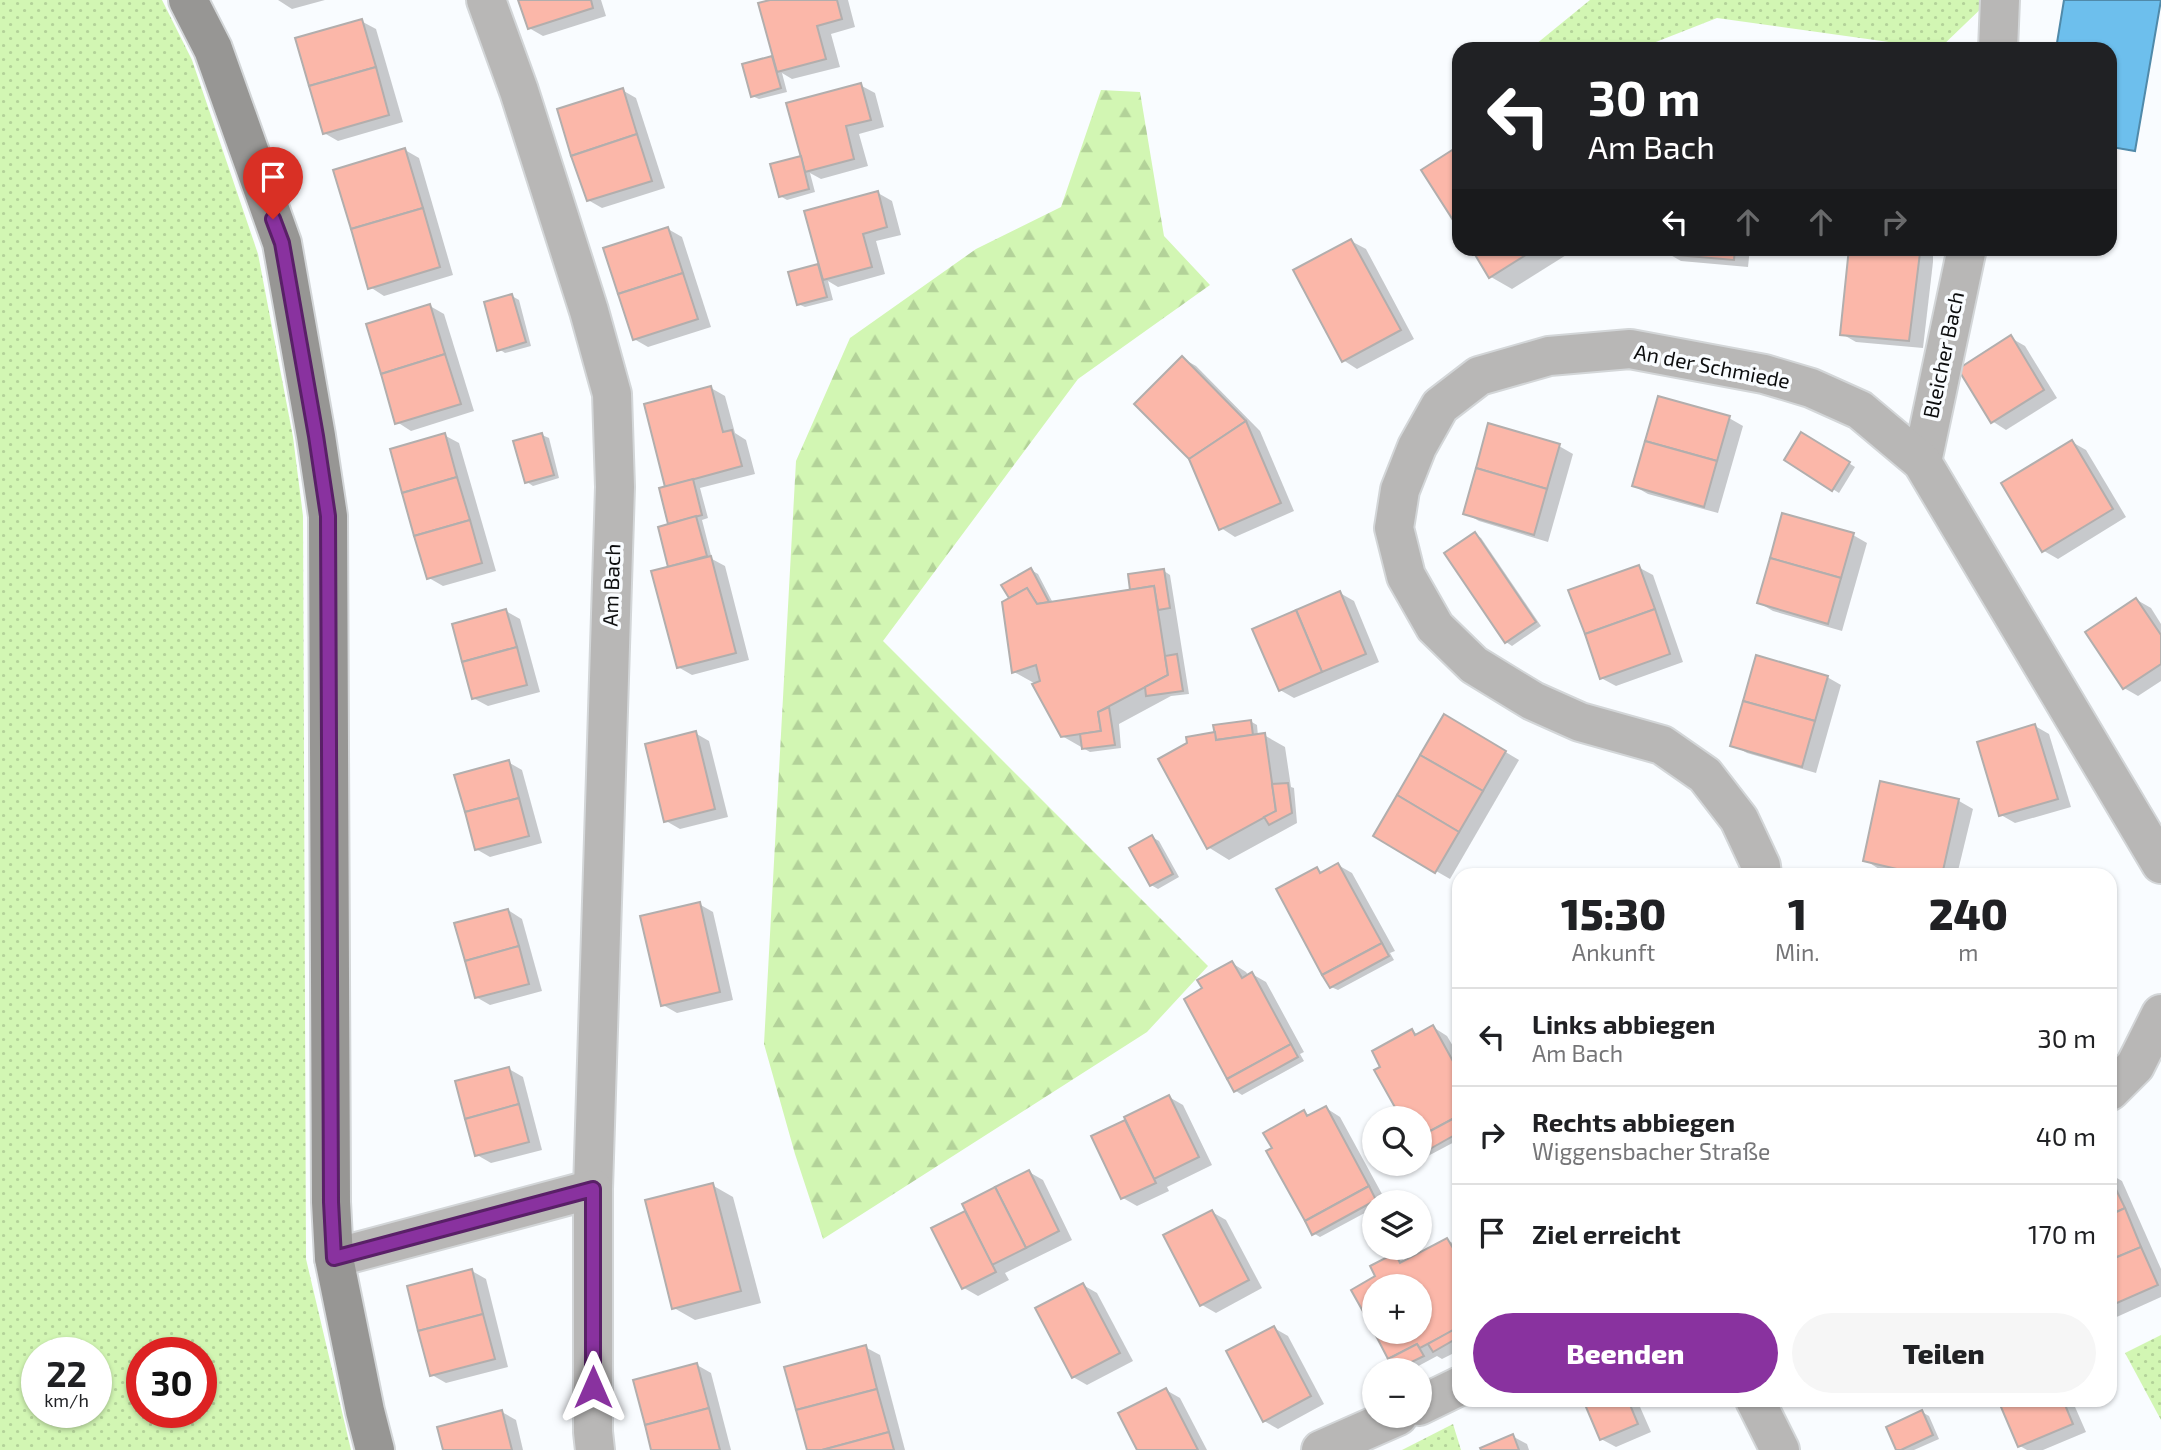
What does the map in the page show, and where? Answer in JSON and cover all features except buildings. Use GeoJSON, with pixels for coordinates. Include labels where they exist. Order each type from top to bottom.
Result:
{"type":"FeatureCollection","features":[{"type":"Feature","properties":{"kind":"street"},"geometry":{"type":"LineString","coordinates":[[188,0],[213,48],[282,243],[328,516],[331,1202],[334,1258],[375,1450]]}},
{"type":"Feature","properties":{"kind":"street","name":"Am Bach"},"geometry":{"type":"LineString","coordinates":[[486,0],[519,91],[585,298],[612,394],[615,487],[593,1189],[595,1450]]}},
{"type":"Feature","properties":{"kind":"street"},"geometry":{"type":"LineString","coordinates":[[1998,42],[2000,0]]}},
{"type":"Feature","properties":{"kind":"street","name":"Bleicher Bach"},"geometry":{"type":"LineString","coordinates":[[1922,463],[1965,256]]}},
{"type":"Feature","properties":{"kind":"street","name":"An der Schmiede"},"geometry":{"type":"LineString","coordinates":[[1761,868],[1739,819],[1705,775],[1662,745],[1580,722],[1533,701],[1474,665],[1435,627],[1406,576],[1394,528],[1400,490],[1417,447],[1440,406],[1479,376],[1549,356],[1630,349],[1764,374],[1811,388],[1860,410],[1922,463],[2161,864]]}},
{"type":"Feature","properties":{"kind":"street"},"geometry":{"type":"LineString","coordinates":[[2117,1084],[2135,1066],[2161,1014]]}},
{"type":"Feature","properties":{"kind":"street"},"geometry":{"type":"LineString","coordinates":[[334,1258],[593,1189]]}},
{"type":"Feature","properties":{"kind":"street"},"geometry":{"type":"LineString","coordinates":[[1432,1400],[1452,1391]]}},
{"type":"Feature","properties":{"kind":"street"},"geometry":{"type":"LineString","coordinates":[[1758,1407],[1780,1450]]}},
{"type":"Feature","properties":{"kind":"street"},"geometry":{"type":"LineString","coordinates":[[1321,1450],[1371,1428]]}},
{"type":"Feature","properties":{"kind":"green space"},"geometry":{"type":"Polygon","coordinates":[[[0,0],[162,0],[192,60],[258,254],[293,437],[303,516],[306,1259],[351,1450],[0,1450],[0,0]]]}},
{"type":"Feature","properties":{"kind":"green space"},"geometry":{"type":"Polygon","coordinates":[[[1590,0],[1990,0],[1946,42],[1889,42],[1717,18],[1656,42],[1539,42],[1590,0]]]}},
{"type":"Feature","properties":{"kind":"green space"},"geometry":{"type":"Polygon","coordinates":[[[1101,90],[1140,92],[1164,236],[1210,285],[1078,379],[883,641],[1208,966],[1147,1032],[823,1239],[795,1154],[764,1044],[796,461],[850,338],[976,249],[1061,207],[1101,90]]]}},
{"type":"Feature","properties":{"kind":"green space"},"geometry":{"type":"Polygon","coordinates":[[[2161,1335],[2161,1420],[2125,1353],[2161,1335]]]}},
{"type":"Feature","properties":{"kind":"green space"},"geometry":{"type":"Polygon","coordinates":[[[1453,1424],[1461,1450],[1402,1450],[1453,1424]]]}},
{"type":"Feature","properties":{"kind":"water"},"geometry":{"type":"Polygon","coordinates":[[[2064,0],[2161,0],[2135,151],[2117,148],[2117,42],[2057,42],[2064,0]]]}},
{"type":"Feature","properties":{"kind":"route"},"geometry":{"type":"LineString","coordinates":[[273,219],[282,243],[328,516],[331,1202],[334,1258],[593,1189],[593,1387]]}}]}
